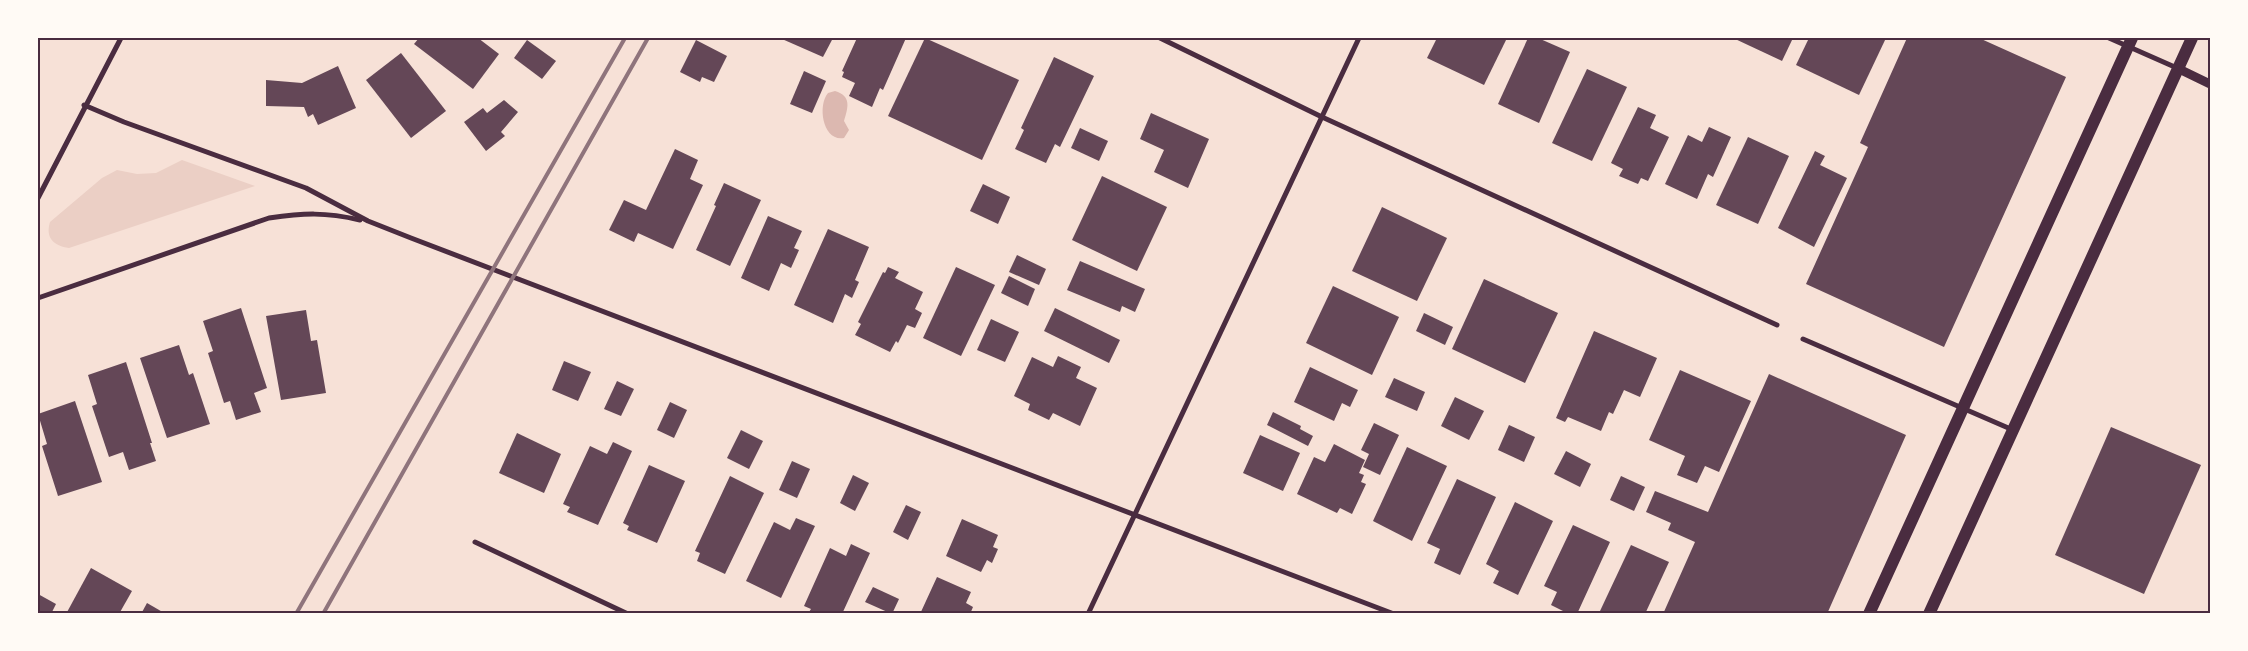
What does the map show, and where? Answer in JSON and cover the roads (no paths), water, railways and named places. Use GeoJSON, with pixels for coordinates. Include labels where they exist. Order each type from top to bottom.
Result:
{"type":"FeatureCollection","features":[{"type":"Feature","properties":{"kind":"main road"},"geometry":{"type":"LineString","coordinates":[[1928,614],[2192,38]]}},
{"type":"Feature","properties":{"kind":"main road"},"geometry":{"type":"LineString","coordinates":[[1869,614],[2130,42]]}},
{"type":"Feature","properties":{"kind":"street"},"geometry":{"type":"LineString","coordinates":[[38,198],[120,38]]}},
{"type":"Feature","properties":{"kind":"street"},"geometry":{"type":"LineString","coordinates":[[1160,38],[1322,116],[1777,324]]}},
{"type":"Feature","properties":{"kind":"street"},"geometry":{"type":"LineString","coordinates":[[1088,614],[1359,38]]}},
{"type":"Feature","properties":{"kind":"street"},"geometry":{"type":"LineString","coordinates":[[2109,38],[2130,42],[2210,84]]}},
{"type":"Feature","properties":{"kind":"street"},"geometry":{"type":"LineString","coordinates":[[84,105],[124,122],[306,188],[368,221],[411,238],[1394,614]]}},
{"type":"Feature","properties":{"kind":"street"},"geometry":{"type":"LineString","coordinates":[[38,298],[268,218],[300,213],[331,213],[368,221]]}},
{"type":"Feature","properties":{"kind":"street"},"geometry":{"type":"LineString","coordinates":[[1803,339],[2012,430]]}},
{"type":"Feature","properties":{"kind":"street"},"geometry":{"type":"LineString","coordinates":[[475,542],[628,614]]}},
{"type":"Feature","properties":{"kind":"railway"},"geometry":{"type":"LineString","coordinates":[[296,614],[625,38]]}},
{"type":"Feature","properties":{"kind":"railway"},"geometry":{"type":"LineString","coordinates":[[323,614],[648,38]]}}]}
